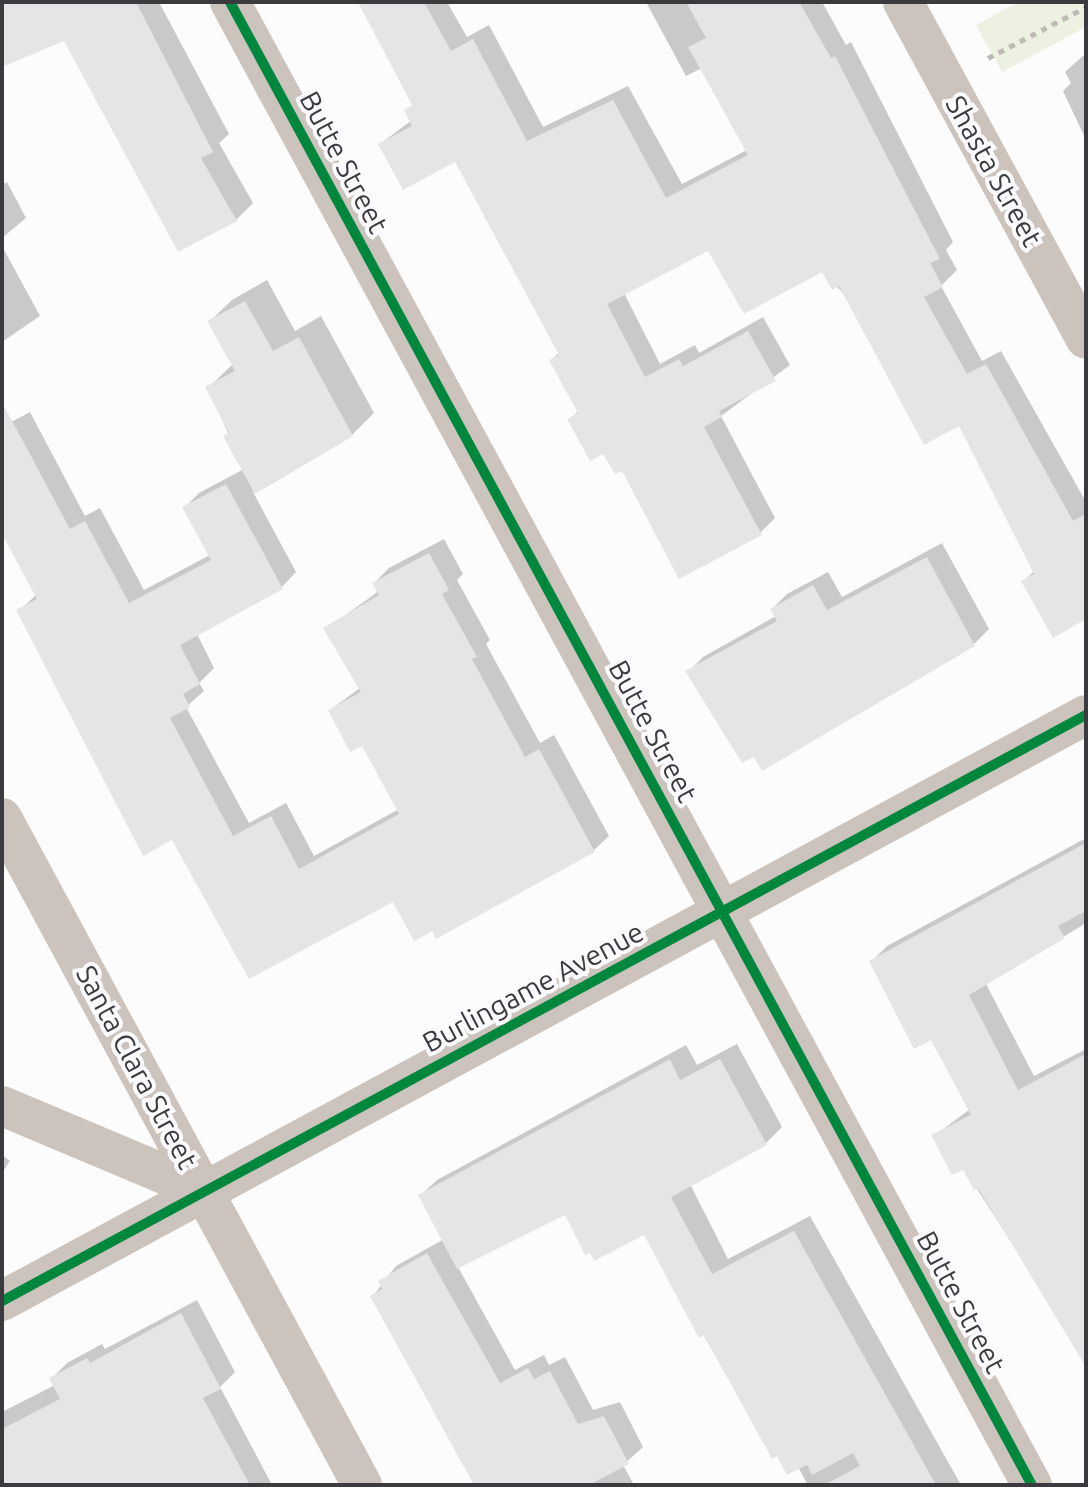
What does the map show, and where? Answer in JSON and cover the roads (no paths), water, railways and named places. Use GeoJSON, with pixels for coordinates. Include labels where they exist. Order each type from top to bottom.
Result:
{"type":"FeatureCollection","features":[{"type":"Feature","properties":{"kind":"street","name":"Butte Street"},"geometry":{"type":"LineString","coordinates":[[230,2],[1032,1485]]}},
{"type":"Feature","properties":{"kind":"street","name":"Shasta Street"},"geometry":{"type":"LineString","coordinates":[[903,2],[1086,339]]}},
{"type":"Feature","properties":{"kind":"street","name":"Burlingame Avenue"},"geometry":{"type":"LineString","coordinates":[[2,1301],[1086,715]]}},
{"type":"Feature","properties":{"kind":"street","name":"Santa Clara Street"},"geometry":{"type":"LineString","coordinates":[[2,818],[362,1485]]}},
{"type":"Feature","properties":{"kind":"street"},"geometry":{"type":"LineString","coordinates":[[2,1106],[204,1191]]}}]}
